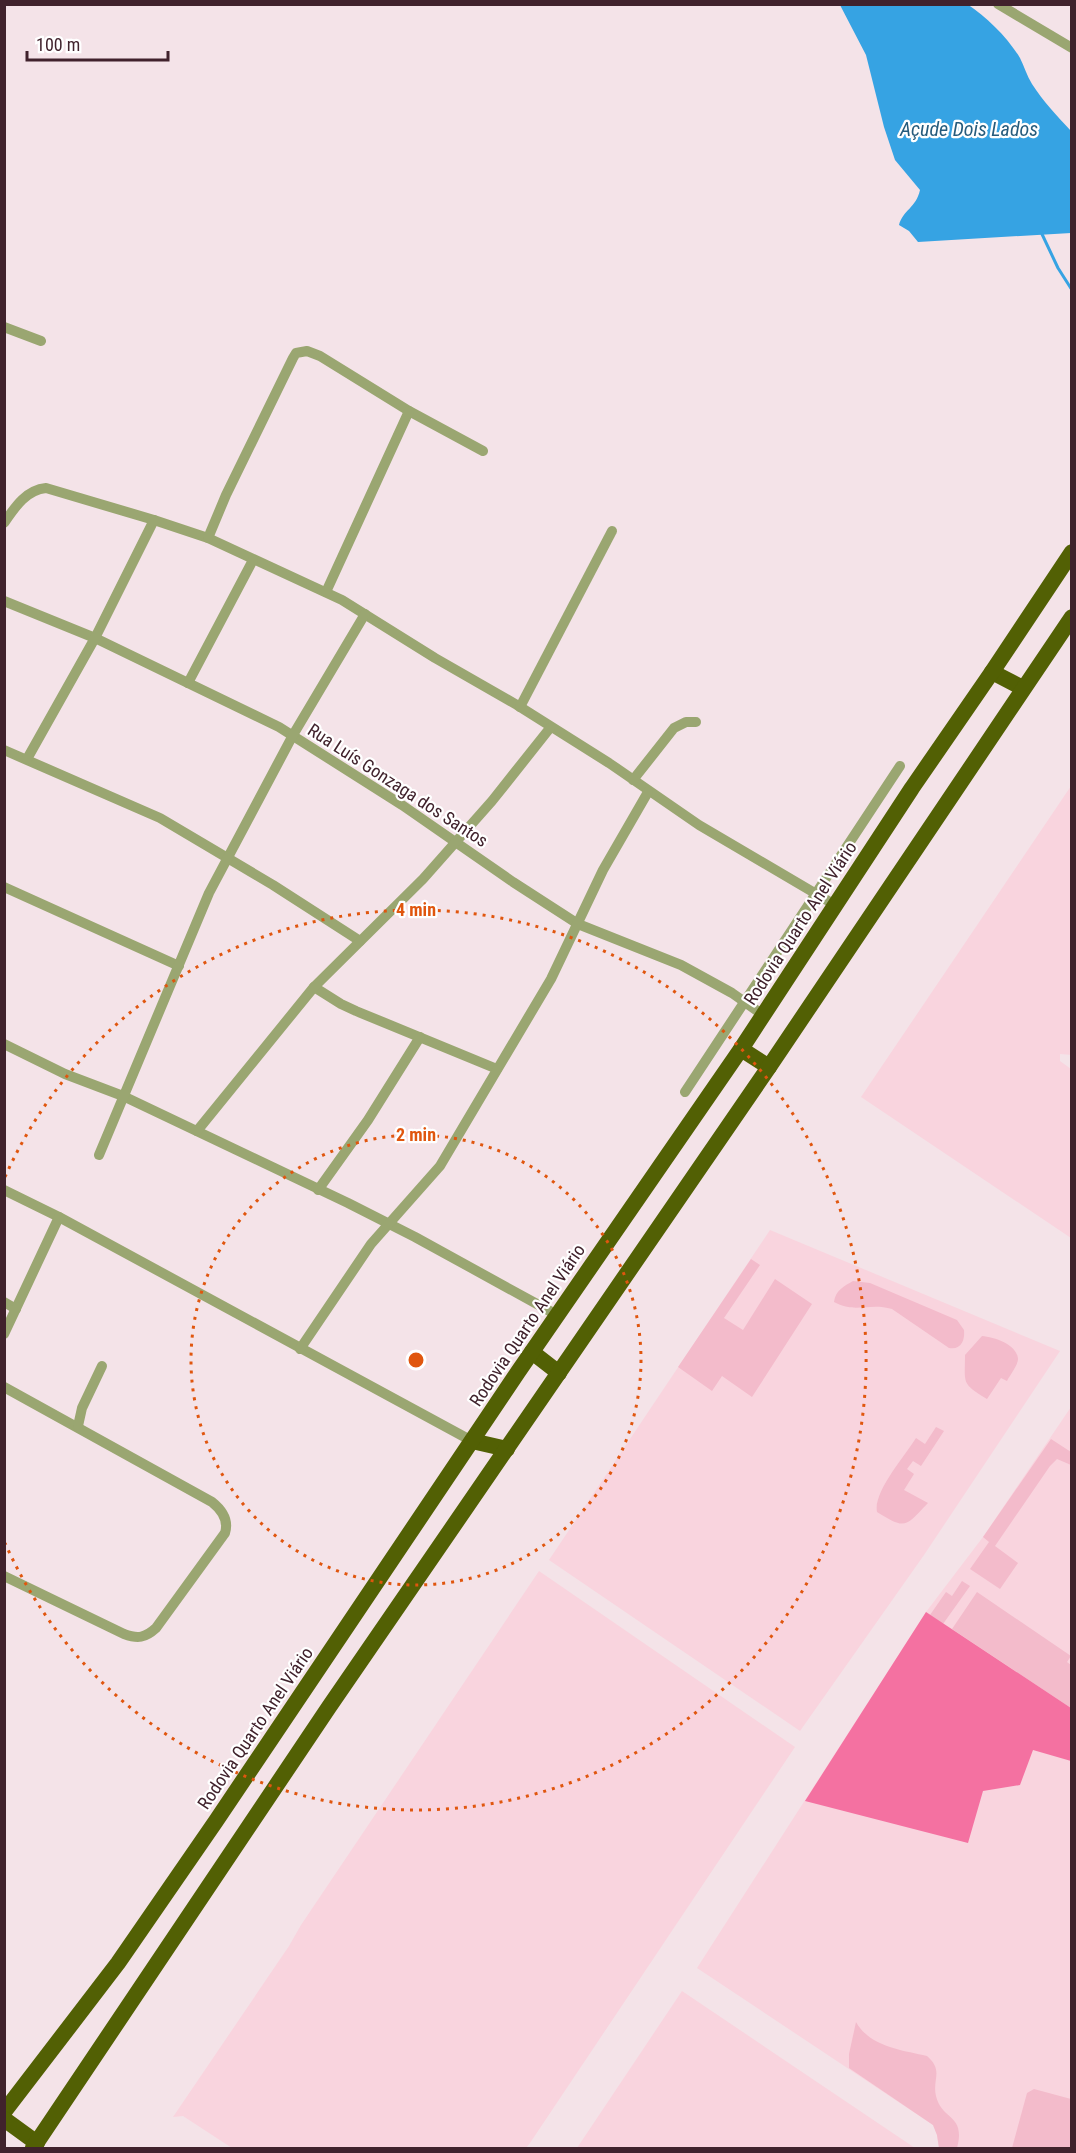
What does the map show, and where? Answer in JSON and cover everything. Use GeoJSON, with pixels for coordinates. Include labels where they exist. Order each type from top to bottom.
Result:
{"type":"FeatureCollection","features":[{"type":"Feature","properties":{"kind":"highway","name":"Rodovia Quarto Anel Viário"},"geometry":{"type":"LineString","coordinates":[[4,2112],[118,1964],[557,1315],[741,1049],[912,788],[1071,552]]}},
{"type":"Feature","properties":{"kind":"highway"},"geometry":{"type":"LineString","coordinates":[[4,2119],[35,2146],[323,1717],[768,1067],[1071,616]]}},
{"type":"Feature","properties":{"kind":"highway"},"geometry":{"type":"LineString","coordinates":[[992,672],[1023,688]]}},
{"type":"Feature","properties":{"kind":"highway"},"geometry":{"type":"LineString","coordinates":[[741,1049],[768,1067]]}},
{"type":"Feature","properties":{"kind":"highway"},"geometry":{"type":"LineString","coordinates":[[532,1352],[560,1373]]}},
{"type":"Feature","properties":{"kind":"highway"},"geometry":{"type":"LineString","coordinates":[[472,1442],[507,1449]]}},
{"type":"Feature","properties":{"kind":"street"},"geometry":{"type":"LineString","coordinates":[[998,4],[1071,48]]}},
{"type":"Feature","properties":{"kind":"street"},"geometry":{"type":"LineString","coordinates":[[4,327],[41,341]]}},
{"type":"Feature","properties":{"kind":"street"},"geometry":{"type":"LineString","coordinates":[[208,538],[296,353],[307,351],[320,356],[409,411],[483,451]]}},
{"type":"Feature","properties":{"kind":"street"},"geometry":{"type":"LineString","coordinates":[[326,592],[409,411]]}},
{"type":"Feature","properties":{"kind":"street"},"geometry":{"type":"LineString","coordinates":[[4,523],[28,494],[36,489],[46,489],[208,538],[326,592],[520,707],[699,825],[835,905]]}},
{"type":"Feature","properties":{"kind":"street"},"geometry":{"type":"LineString","coordinates":[[27,759],[95,638],[154,520]]}},
{"type":"Feature","properties":{"kind":"street"},"geometry":{"type":"LineString","coordinates":[[520,707],[612,531]]}},
{"type":"Feature","properties":{"kind":"street"},"geometry":{"type":"LineString","coordinates":[[188,683],[253,560]]}},
{"type":"Feature","properties":{"kind":"street","name":"Rua Luís Gonzaga dos Santos"},"geometry":{"type":"LineString","coordinates":[[4,601],[95,638],[293,735],[402,805],[578,924],[681,965],[763,1015]]}},
{"type":"Feature","properties":{"kind":"street"},"geometry":{"type":"LineString","coordinates":[[99,1155],[209,893],[293,735],[365,614]]}},
{"type":"Feature","properties":{"kind":"street"},"geometry":{"type":"LineString","coordinates":[[633,780],[674,728],[686,722],[696,722]]}},
{"type":"Feature","properties":{"kind":"street"},"geometry":{"type":"LineString","coordinates":[[197,1131],[315,987],[400,903],[456,842],[550,728]]}},
{"type":"Feature","properties":{"kind":"street"},"geometry":{"type":"LineString","coordinates":[[4,750],[151,813],[227,857],[360,941]]}},
{"type":"Feature","properties":{"kind":"street"},"geometry":{"type":"LineString","coordinates":[[685,1092],[900,766]]}},
{"type":"Feature","properties":{"kind":"street"},"geometry":{"type":"LineString","coordinates":[[300,1349],[348,1276],[389,1224],[431,1179],[440,1166],[551,979],[603,870],[648,792]]}},
{"type":"Feature","properties":{"kind":"street"},"geometry":{"type":"LineString","coordinates":[[4,887],[178,966]]}},
{"type":"Feature","properties":{"kind":"street"},"geometry":{"type":"LineString","coordinates":[[315,987],[340,1004],[497,1069]]}},
{"type":"Feature","properties":{"kind":"street"},"geometry":{"type":"LineString","coordinates":[[318,1190],[368,1120],[420,1037]]}},
{"type":"Feature","properties":{"kind":"street"},"geometry":{"type":"LineString","coordinates":[[4,1044],[58,1071],[123,1096],[389,1224],[557,1315]]}},
{"type":"Feature","properties":{"kind":"street"},"geometry":{"type":"LineString","coordinates":[[4,1190],[59,1217],[472,1442]]}},
{"type":"Feature","properties":{"kind":"street"},"geometry":{"type":"LineString","coordinates":[[4,1334],[59,1217]]}},
{"type":"Feature","properties":{"kind":"street"},"geometry":{"type":"LineString","coordinates":[[4,1302],[16,1309]]}},
{"type":"Feature","properties":{"kind":"street"},"geometry":{"type":"LineString","coordinates":[[78,1426],[81,1408],[102,1366]]}},
{"type":"Feature","properties":{"kind":"street"},"geometry":{"type":"LineString","coordinates":[[4,1387],[212,1502],[225,1516],[226,1522],[225,1533],[156,1628],[144,1637],[136,1638],[124,1634],[4,1576]]}},
{"type":"Feature","properties":{"kind":"shaded area"},"geometry":{"type":"Polygon","coordinates":[[[1071,786],[1072,1055],[1060,1054],[1060,1061],[1071,1069],[1071,1238],[861,1097],[1071,786]]]}},
{"type":"Feature","properties":{"kind":"shaded area"},"geometry":{"type":"Polygon","coordinates":[[[770,1230],[1060,1351],[924,1555],[800,1731],[549,1560],[770,1230]]]}},
{"type":"Feature","properties":{"kind":"shaded area"},"geometry":{"type":"Polygon","coordinates":[[[751,1259],[760,1265],[724,1318],[743,1330],[775,1279],[812,1304],[752,1397],[722,1376],[712,1391],[678,1367],[751,1259]]]}},
{"type":"Feature","properties":{"kind":"shaded area"},"geometry":{"type":"Polygon","coordinates":[[[853,1281],[870,1283],[957,1320],[964,1330],[961,1344],[957,1348],[949,1348],[892,1309],[856,1308],[834,1302],[838,1292],[853,1281]]]}},
{"type":"Feature","properties":{"kind":"shaded area"},"geometry":{"type":"Polygon","coordinates":[[[982,1336],[1009,1345],[1014,1349],[1018,1359],[1007,1381],[1001,1378],[987,1399],[969,1386],[965,1377],[965,1355],[982,1336]]]}},
{"type":"Feature","properties":{"kind":"shaded area"},"geometry":{"type":"Polygon","coordinates":[[[1071,1407],[1071,2148],[939,2148],[933,2125],[697,1968],[926,1612],[983,1537],[1071,1407]]]}},
{"type":"Feature","properties":{"kind":"shaded area"},"geometry":{"type":"Polygon","coordinates":[[[936,1427],[944,1431],[921,1466],[913,1461],[907,1469],[914,1474],[904,1490],[928,1503],[909,1521],[894,1522],[877,1512],[880,1495],[891,1474],[916,1438],[925,1444],[936,1427]]]}},
{"type":"Feature","properties":{"kind":"shaded area"},"geometry":{"type":"Polygon","coordinates":[[[1051,1439],[1071,1452],[1071,1465],[1057,1459],[1050,1466],[995,1546],[1018,1563],[1000,1589],[970,1569],[989,1542],[983,1537],[1051,1439]]]}},
{"type":"Feature","properties":{"kind":"shaded area"},"geometry":{"type":"Polygon","coordinates":[[[539,1571],[795,1747],[530,2143],[526,2148],[232,2148],[183,2116],[173,2117],[289,1946],[539,1571]]]}},
{"type":"Feature","properties":{"kind":"shaded area"},"geometry":{"type":"Polygon","coordinates":[[[962,1581],[970,1586],[943,1624],[930,1615],[946,1592],[952,1596],[962,1581]]]}},
{"type":"Feature","properties":{"kind":"shaded area"},"geometry":{"type":"Polygon","coordinates":[[[977,1592],[1071,1656],[1067,1662],[1071,1665],[1071,1708],[952,1629],[977,1592]]]}},
{"type":"Feature","properties":{"kind":"shaded area"},"geometry":{"type":"Polygon","coordinates":[[[926,1612],[1071,1708],[1071,1761],[1033,1750],[1020,1785],[983,1791],[968,1843],[805,1801],[926,1612]]]}},
{"type":"Feature","properties":{"kind":"shaded area"},"geometry":{"type":"Polygon","coordinates":[[[682,1991],[915,2148],[577,2148],[682,1991]]]}},
{"type":"Feature","properties":{"kind":"shaded area"},"geometry":{"type":"Polygon","coordinates":[[[856,2022],[869,2037],[878,2042],[927,2056],[932,2061],[936,2071],[935,2090],[939,2104],[956,2123],[958,2129],[957,2148],[939,2148],[933,2125],[849,2068],[849,2054],[856,2022]]]}},
{"type":"Feature","properties":{"kind":"shaded area"},"geometry":{"type":"Polygon","coordinates":[[[1034,2089],[1071,2099],[1071,2148],[1012,2148],[1027,2093],[1034,2089]]]}},
{"type":"Feature","properties":{"kind":"water","name":"Açude Dois Lados"},"geometry":{"type":"Polygon","coordinates":[[[967,4],[1009,43],[1020,58],[1036,90],[1071,131],[1071,233],[918,242],[909,231],[899,225],[903,216],[916,201],[920,190],[895,160],[884,127],[866,55],[840,5],[967,4]]]}},
{"type":"Feature","properties":{"kind":"waterway"},"geometry":{"type":"LineString","coordinates":[[1041,232],[1058,268],[1072,290]]}}]}
